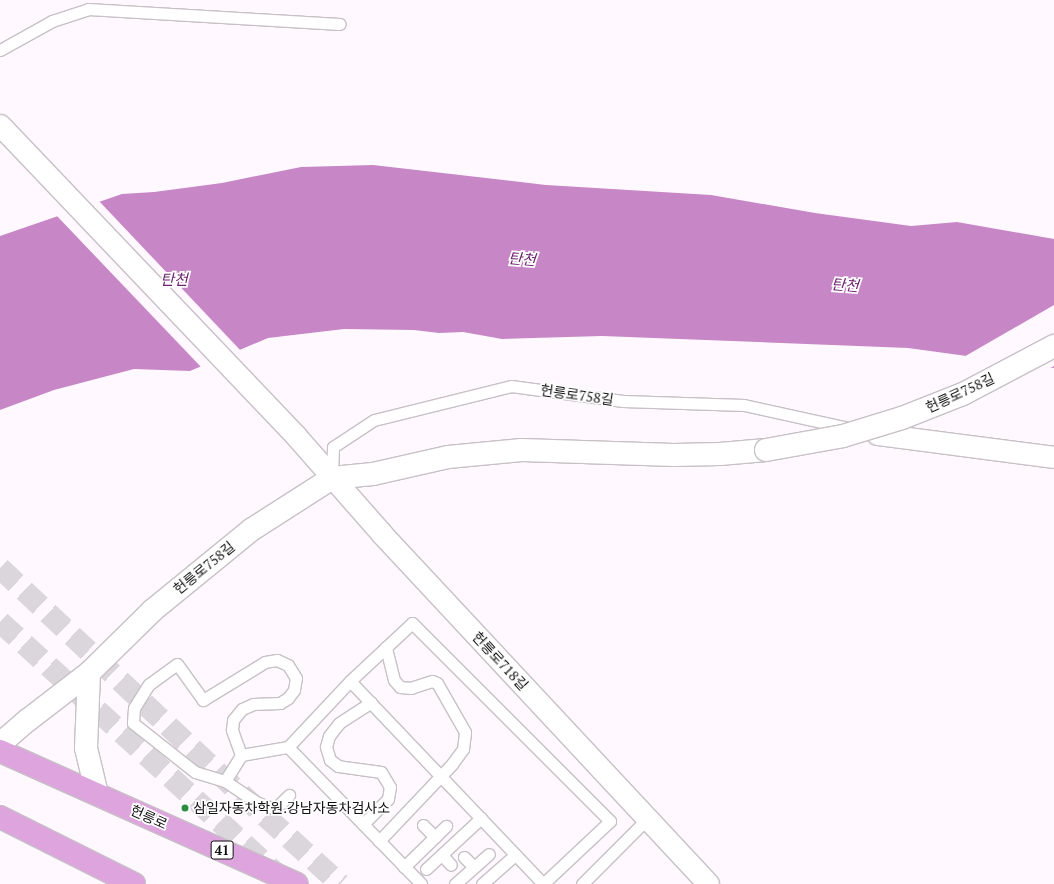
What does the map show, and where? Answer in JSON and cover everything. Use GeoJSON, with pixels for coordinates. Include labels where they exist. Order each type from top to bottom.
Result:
{"type":"FeatureCollection","features":[{"type":"Feature","properties":{"kind":"main road","name":"헌릉로"},"geometry":{"type":"LineString","coordinates":[[0,751],[297,884]]}},
{"type":"Feature","properties":{"kind":"main road"},"geometry":{"type":"LineString","coordinates":[[0,817],[134,884]]}},
{"type":"Feature","properties":{"kind":"street","name":"헌릉로718길"},"geometry":{"type":"LineString","coordinates":[[0,124],[296,436],[332,478],[708,884]]}},
{"type":"Feature","properties":{"kind":"street","name":"헌릉로758길"},"geometry":{"type":"LineString","coordinates":[[0,744],[28,720],[89,673],[153,610],[250,530],[332,478],[373,474],[448,457],[522,450],[674,455],[720,454],[766,450],[842,436],[902,418],[963,394],[1054,346]]}},
{"type":"Feature","properties":{"kind":"street"},"geometry":{"type":"LineString","coordinates":[[877,434],[1054,457]]}},
{"type":"Feature","properties":{"kind":"street"},"geometry":{"type":"LineString","coordinates":[[89,673],[86,748],[97,794]]}},
{"type":"Feature","properties":{"kind":"lane"},"geometry":{"type":"LineString","coordinates":[[0,50],[52,21],[88,9],[340,24]]}},
{"type":"Feature","properties":{"kind":"lane","name":"헌릉로758길"},"geometry":{"type":"LineString","coordinates":[[332,478],[333,447],[374,420],[511,386],[623,401],[744,405],[877,434]]}},
{"type":"Feature","properties":{"kind":"lane"},"geometry":{"type":"LineString","coordinates":[[225,781],[241,755],[288,747],[350,681],[412,622],[610,821],[543,884],[350,681]]}},
{"type":"Feature","properties":{"kind":"lane"},"geometry":{"type":"LineString","coordinates":[[379,841],[441,776],[463,749],[466,732],[437,683],[432,681],[411,688],[400,687],[394,680],[386,647]]}},
{"type":"Feature","properties":{"kind":"lane"},"geometry":{"type":"LineString","coordinates":[[241,755],[232,730],[233,720],[242,709],[253,704],[280,703],[288,698],[294,690],[296,678],[288,665],[278,660],[265,662],[203,700],[177,664],[150,684],[134,708],[133,723],[195,772],[225,781],[258,803],[275,808],[289,795]]}},
{"type":"Feature","properties":{"kind":"lane"},"geometry":{"type":"LineString","coordinates":[[363,824],[388,799],[390,787],[380,772],[338,766],[330,760],[326,747],[329,736],[338,723],[371,702]]}},
{"type":"Feature","properties":{"kind":"lane"},"geometry":{"type":"LineString","coordinates":[[288,747],[421,884]]}},
{"type":"Feature","properties":{"kind":"lane"},"geometry":{"type":"LineString","coordinates":[[426,869],[481,818]]}},
{"type":"Feature","properties":{"kind":"lane"},"geometry":{"type":"LineString","coordinates":[[582,884],[647,819]]}},
{"type":"Feature","properties":{"kind":"lane"},"geometry":{"type":"LineString","coordinates":[[423,825],[435,837]]}},
{"type":"Feature","properties":{"kind":"lane"},"geometry":{"type":"LineString","coordinates":[[404,867],[446,826]]}},
{"type":"Feature","properties":{"kind":"lane"},"geometry":{"type":"LineString","coordinates":[[455,884],[489,854]]}},
{"type":"Feature","properties":{"kind":"lane"},"geometry":{"type":"LineString","coordinates":[[442,855],[451,865]]}},
{"type":"Feature","properties":{"kind":"lane"},"geometry":{"type":"LineString","coordinates":[[487,882],[515,855]]}},
{"type":"Feature","properties":{"kind":"lane"},"geometry":{"type":"LineString","coordinates":[[464,857],[474,867]]}},
{"type":"Feature","properties":{"kind":"water","name":"탄천"},"geometry":{"type":"Polygon","coordinates":[[[373,165],[546,185],[711,195],[815,213],[911,226],[957,222],[1054,239],[1054,368],[908,348],[602,336],[502,339],[463,332],[439,333],[414,330],[344,329],[268,338],[190,371],[134,369],[54,390],[0,410],[0,236],[122,194],[154,192],[222,183],[301,167],[373,165]]]}},
{"type":"Feature","properties":{"kind":"pier"},"geometry":{"type":"Polygon","coordinates":[[[98,200],[242,352],[202,368],[56,215],[98,200]]]}},
{"type":"Feature","properties":{"kind":"pier"},"geometry":{"type":"Polygon","coordinates":[[[1054,305],[1054,366],[1048,369],[962,358],[1054,305]]]}},
{"type":"Feature","properties":{"kind":"tunnel"},"geometry":{"type":"LineString","coordinates":[[0,568],[241,794],[340,884]]}},
{"type":"Feature","properties":{"kind":"tunnel"},"geometry":{"type":"LineString","coordinates":[[0,622],[276,873]]}},
{"type":"Feature","properties":{"kind":"place","name":"삼일자동차학원.강남자동차검사소"},"geometry":{"type":"Point","coordinates":[185,808]}}]}
